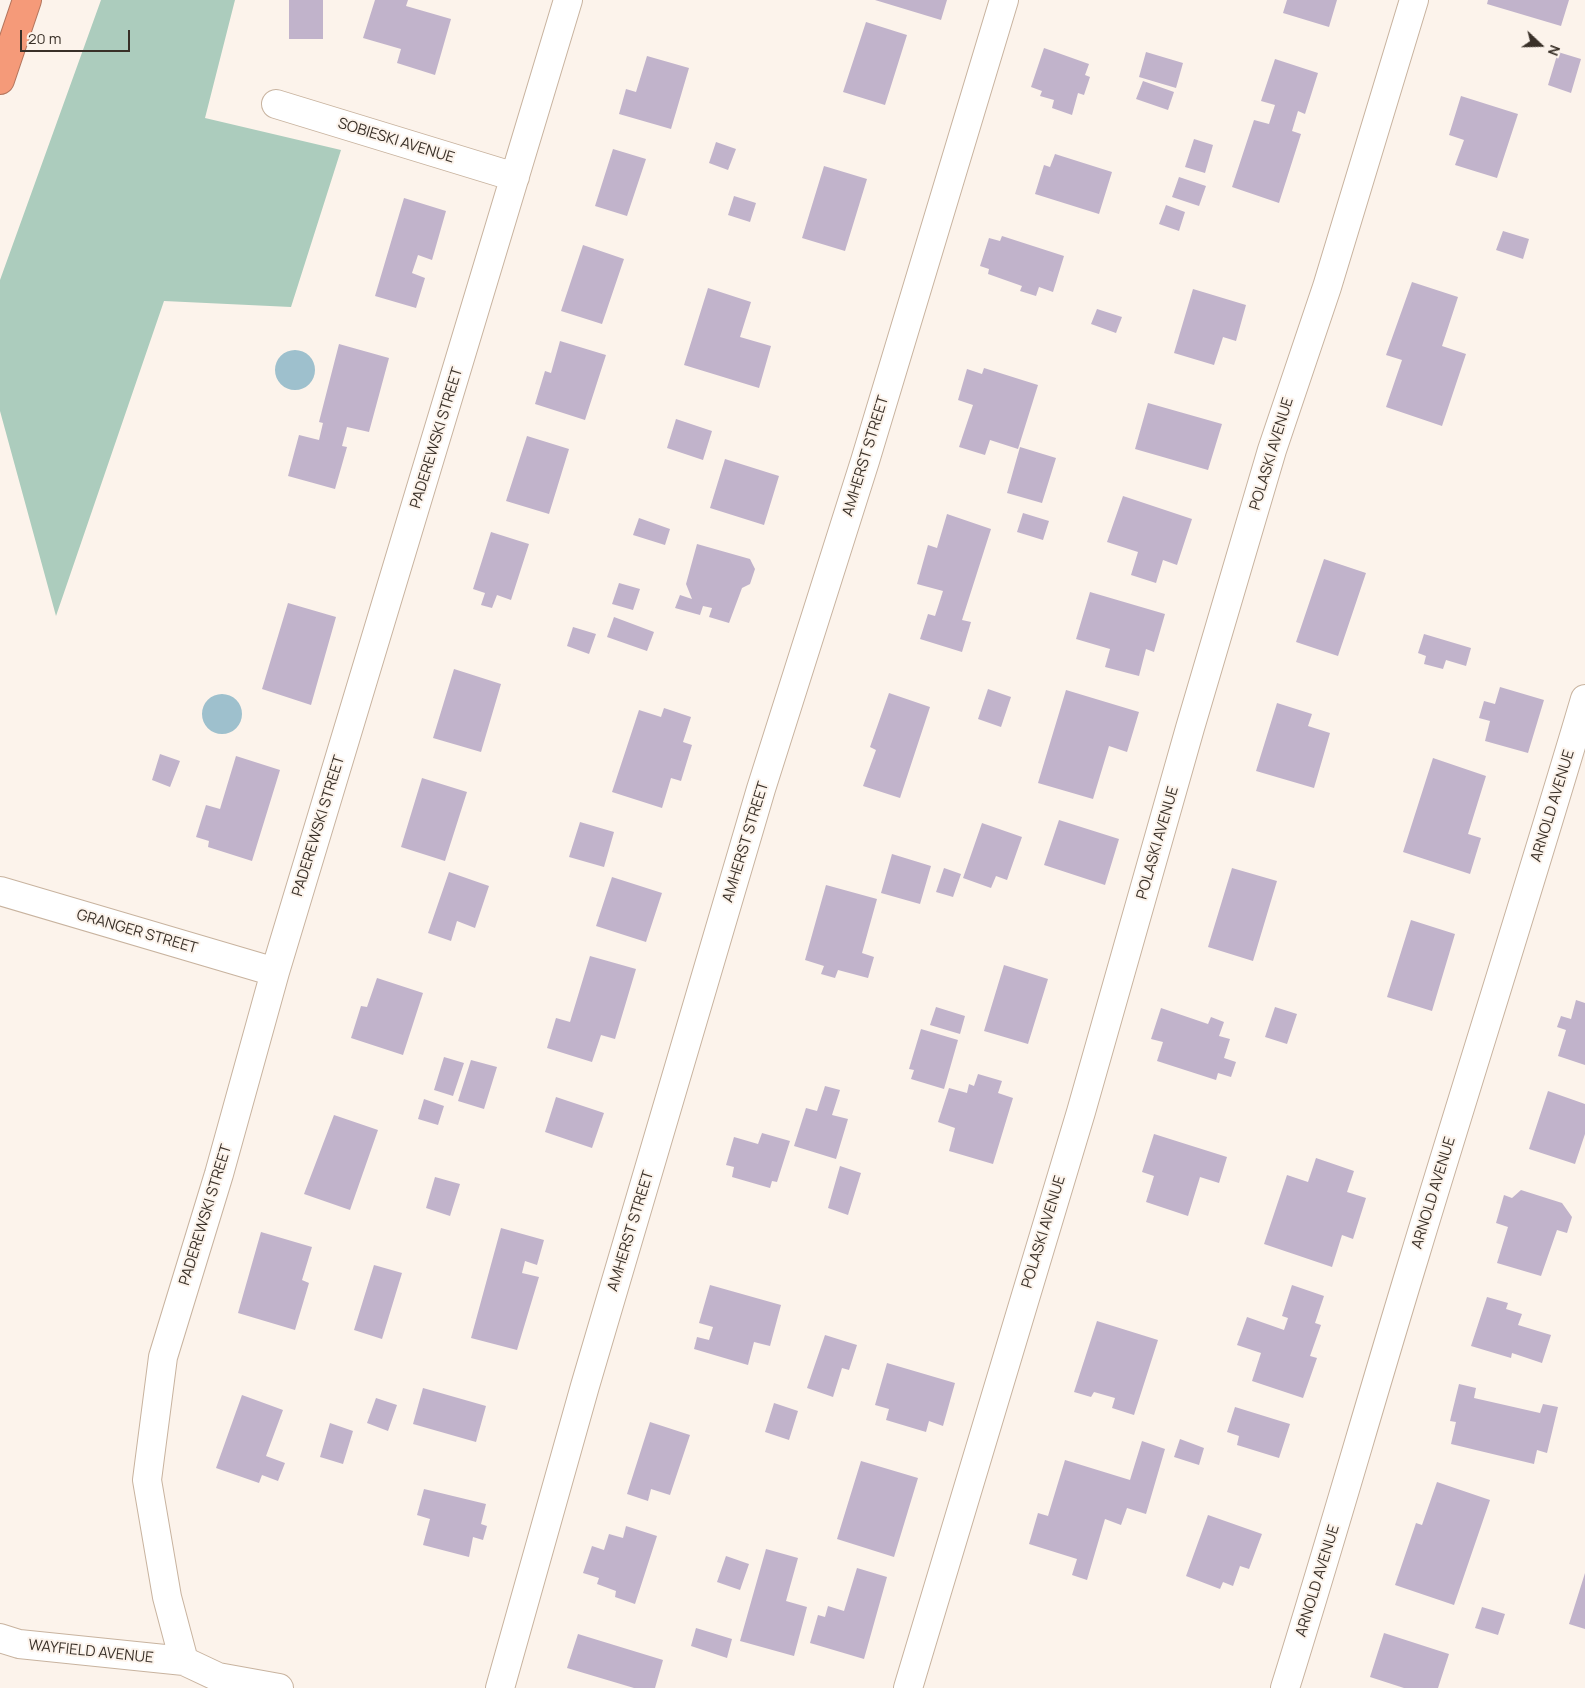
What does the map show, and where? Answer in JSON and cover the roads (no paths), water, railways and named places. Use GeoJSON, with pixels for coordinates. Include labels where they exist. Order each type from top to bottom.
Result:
{"type":"FeatureCollection","features":[{"type":"Feature","properties":{"kind":"highway"},"geometry":{"type":"LineString","coordinates":[[0,80],[27,0]]}},
{"type":"Feature","properties":{"kind":"street","name":"PADEREWSKI STREET"},"geometry":{"type":"LineString","coordinates":[[184,1661],[168,1597],[147,1480],[163,1357],[219,1174],[274,972],[568,0]]}},
{"type":"Feature","properties":{"kind":"street","name":"AMHERST STREET"},"geometry":{"type":"LineString","coordinates":[[500,1688],[585,1386],[761,789],[865,461],[1004,0]]}},
{"type":"Feature","properties":{"kind":"street","name":"POLASKI AVENUE"},"geometry":{"type":"LineString","coordinates":[[908,1688],[1083,1103],[1269,460],[1327,287],[1414,0]]}},
{"type":"Feature","properties":{"kind":"street","name":"SOBIESKI AVENUE"},"geometry":{"type":"LineString","coordinates":[[276,104],[515,177]]}},
{"type":"Feature","properties":{"kind":"street","name":"ARNOLD AVENUE"},"geometry":{"type":"LineString","coordinates":[[1286,1688],[1414,1257],[1538,858],[1585,699]]}},
{"type":"Feature","properties":{"kind":"street","name":"GRANGER STREET"},"geometry":{"type":"LineString","coordinates":[[0,891],[274,972]]}},
{"type":"Feature","properties":{"kind":"street","name":"WAYFIELD AVENUE"},"geometry":{"type":"LineString","coordinates":[[0,1638],[19,1644],[184,1661],[218,1677],[279,1688]]}},
{"type":"Feature","properties":{"kind":"water"},"geometry":{"type":"Polygon","coordinates":[[[299,350],[306,353],[312,359],[315,370],[314,378],[306,387],[299,390],[291,390],[284,387],[276,378],[275,366],[278,359],[287,351],[299,350]]]}},
{"type":"Feature","properties":{"kind":"water"},"geometry":{"type":"Polygon","coordinates":[[[226,694],[233,697],[239,703],[242,714],[241,722],[233,731],[226,734],[218,734],[211,731],[203,722],[202,710],[205,703],[214,695],[226,694]]]}}]}
